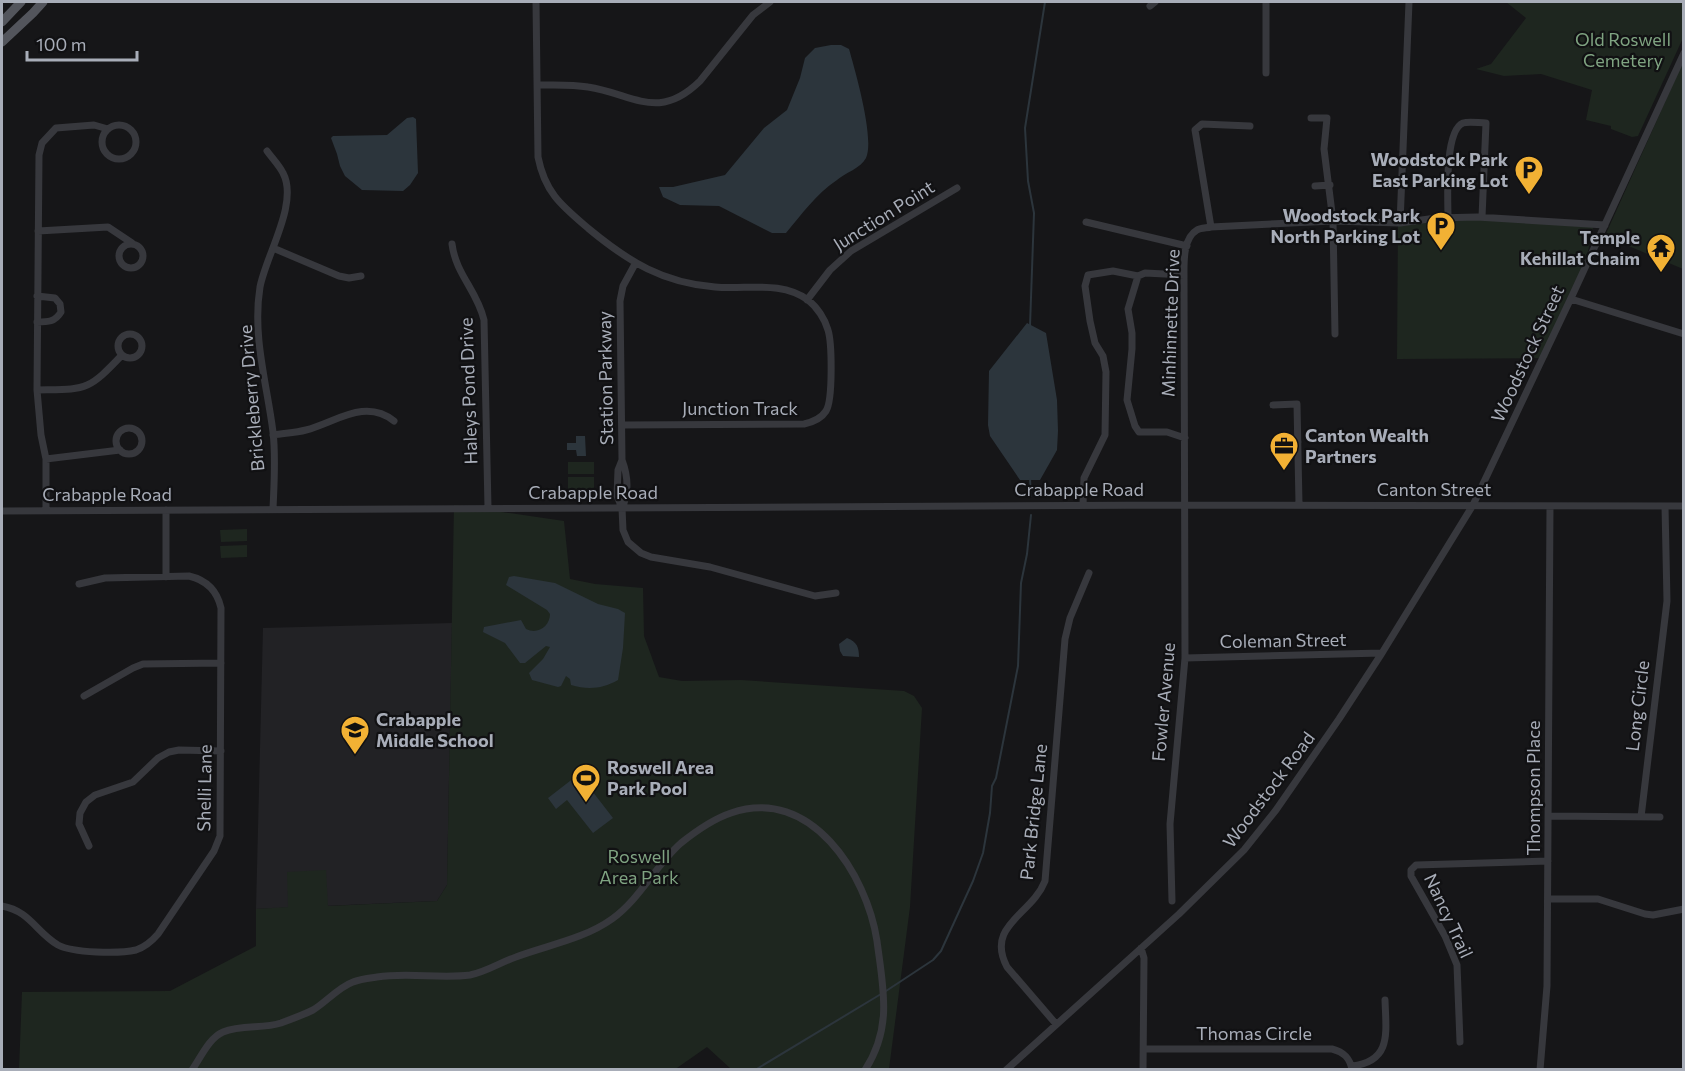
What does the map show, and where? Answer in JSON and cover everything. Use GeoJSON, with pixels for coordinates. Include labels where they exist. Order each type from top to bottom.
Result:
{"type":"FeatureCollection","features":[{"type":"Feature","properties":{"kind":"main road"},"geometry":{"type":"LineString","coordinates":[[2,22],[21,2]]}},
{"type":"Feature","properties":{"kind":"main road"},"geometry":{"type":"LineString","coordinates":[[2,42],[43,2]]}},
{"type":"Feature","properties":{"kind":"street","name":"Junction Track"},"geometry":{"type":"LineString","coordinates":[[536,2],[538,157],[547,186],[564,207],[635,264],[662,276],[689,284],[779,288],[794,292],[807,300],[823,318],[830,340],[830,401],[823,416],[813,422],[804,424],[622,424]]}},
{"type":"Feature","properties":{"kind":"street"},"geometry":{"type":"LineString","coordinates":[[537,85],[587,87],[650,103],[671,100],[690,91],[753,15],[770,2]]}},
{"type":"Feature","properties":{"kind":"street"},"geometry":{"type":"LineString","coordinates":[[1266,2],[1266,73]]}},
{"type":"Feature","properties":{"kind":"street"},"geometry":{"type":"LineString","coordinates":[[1400,223],[1408,2]]}},
{"type":"Feature","properties":{"kind":"street","name":"Woodstock Street"},"geometry":{"type":"LineString","coordinates":[[1473,505],[1571,299],[1683,53]]}},
{"type":"Feature","properties":{"kind":"street"},"geometry":{"type":"LineString","coordinates":[[1311,118],[1327,118],[1324,149],[1333,221],[1335,334]]}},
{"type":"Feature","properties":{"kind":"street"},"geometry":{"type":"LineString","coordinates":[[1448,218],[1450,147],[1453,134],[1464,122],[1486,123],[1482,217]]}},
{"type":"Feature","properties":{"kind":"street"},"geometry":{"type":"LineString","coordinates":[[1250,126],[1202,124],[1195,130],[1211,227],[1333,221],[1400,223],[1482,217],[1605,225]]}},
{"type":"Feature","properties":{"kind":"street"},"geometry":{"type":"LineString","coordinates":[[46,511],[45,459],[37,390],[39,155],[42,143],[56,128],[94,125],[108,129],[120,125],[132,130],[136,143],[130,154],[118,158],[107,153],[103,141],[108,129]]}},
{"type":"Feature","properties":{"kind":"street","name":"Brickleberry Drive"},"geometry":{"type":"LineString","coordinates":[[267,151],[284,173],[287,199],[283,220],[260,287],[261,367],[273,435],[273,509]]}},
{"type":"Feature","properties":{"kind":"street"},"geometry":{"type":"LineString","coordinates":[[1315,186],[1330,185]]}},
{"type":"Feature","properties":{"kind":"street","name":"Junction Point"},"geometry":{"type":"LineString","coordinates":[[807,300],[830,270],[851,250],[957,188]]}},
{"type":"Feature","properties":{"kind":"street"},"geometry":{"type":"LineString","coordinates":[[1086,222],[1187,246]]}},
{"type":"Feature","properties":{"kind":"street"},"geometry":{"type":"LineString","coordinates":[[38,231],[108,227],[132,243]]}},
{"type":"Feature","properties":{"kind":"street","name":"Minhinnette Drive"},"geometry":{"type":"LineString","coordinates":[[1184,505],[1185,253],[1190,237],[1196,230],[1211,227]]}},
{"type":"Feature","properties":{"kind":"street","name":"Haleys Pond Drive"},"geometry":{"type":"LineString","coordinates":[[452,244],[456,264],[476,296],[484,320],[488,508]]}},
{"type":"Feature","properties":{"kind":"street"},"geometry":{"type":"LineString","coordinates":[[273,248],[339,276],[349,278],[361,276]]}},
{"type":"Feature","properties":{"kind":"street","name":"Station Parkway"},"geometry":{"type":"LineString","coordinates":[[635,264],[623,286],[620,301],[622,460],[626,470],[627,497],[622,508],[621,522],[625,537],[632,546],[646,556],[710,567],[815,596],[836,593]]}},
{"type":"Feature","properties":{"kind":"street"},"geometry":{"type":"LineString","coordinates":[[1083,505],[1084,478],[1105,435],[1106,372],[1103,356],[1095,343],[1090,321],[1085,286],[1088,275],[1113,271],[1138,276],[1145,273],[1184,275]]}},
{"type":"Feature","properties":{"kind":"street"},"geometry":{"type":"LineString","coordinates":[[1138,276],[1128,309],[1132,349],[1127,400],[1139,432],[1167,432],[1185,438]]}},
{"type":"Feature","properties":{"kind":"street"},"geometry":{"type":"LineString","coordinates":[[37,322],[51,321],[58,318],[61,312],[60,304],[55,298],[38,296]]}},
{"type":"Feature","properties":{"kind":"street"},"geometry":{"type":"LineString","coordinates":[[1571,299],[1683,334]]}},
{"type":"Feature","properties":{"kind":"street"},"geometry":{"type":"LineString","coordinates":[[37,390],[87,387],[122,355]]}},
{"type":"Feature","properties":{"kind":"street"},"geometry":{"type":"LineString","coordinates":[[1273,405],[1297,404],[1299,504]]}},
{"type":"Feature","properties":{"kind":"street"},"geometry":{"type":"LineString","coordinates":[[273,435],[306,430],[342,415],[361,411],[379,412],[394,421]]}},
{"type":"Feature","properties":{"kind":"street"},"geometry":{"type":"LineString","coordinates":[[1274,442],[1298,442]]}},
{"type":"Feature","properties":{"kind":"street"},"geometry":{"type":"LineString","coordinates":[[45,459],[120,450]]}},
{"type":"Feature","properties":{"kind":"street","name":"Crabapple Road"},"geometry":{"type":"LineString","coordinates":[[2,511],[1184,505]]}},
{"type":"Feature","properties":{"kind":"street","name":"Canton Street"},"geometry":{"type":"LineString","coordinates":[[1184,505],[1683,506]]}},
{"type":"Feature","properties":{"kind":"street","name":"Fowler Avenue"},"geometry":{"type":"LineString","coordinates":[[1172,901],[1170,824],[1185,658],[1184,505]]}},
{"type":"Feature","properties":{"kind":"street","name":"Woodstock Road"},"geometry":{"type":"LineString","coordinates":[[1006,1070],[1226,870],[1261,830],[1382,653],[1473,505]]}},
{"type":"Feature","properties":{"kind":"street","name":"Thompson Place"},"geometry":{"type":"LineString","coordinates":[[1540,1070],[1547,986],[1550,506]]}},
{"type":"Feature","properties":{"kind":"street","name":"Long Circle"},"geometry":{"type":"LineString","coordinates":[[1641,817],[1667,601],[1665,506]]}},
{"type":"Feature","properties":{"kind":"street"},"geometry":{"type":"LineString","coordinates":[[166,510],[166,577]]}},
{"type":"Feature","properties":{"kind":"street","name":"Park Bridge Lane"},"geometry":{"type":"LineString","coordinates":[[1056,1024],[1007,968],[1000,945],[1006,928],[1035,899],[1045,880],[1065,639],[1070,618],[1089,573]]}},
{"type":"Feature","properties":{"kind":"street","name":"Shelli Lane"},"geometry":{"type":"LineString","coordinates":[[2,906],[24,914],[51,940],[68,949],[126,951],[142,948],[158,934],[218,843],[221,827],[221,608],[216,592],[208,583],[198,578],[105,578],[78,584]]}},
{"type":"Feature","properties":{"kind":"street","name":"Coleman Street"},"geometry":{"type":"LineString","coordinates":[[1185,658],[1382,653]]}},
{"type":"Feature","properties":{"kind":"street"},"geometry":{"type":"LineString","coordinates":[[84,696],[143,664],[221,663]]}},
{"type":"Feature","properties":{"kind":"street"},"geometry":{"type":"LineString","coordinates":[[89,846],[79,824],[83,807],[95,795],[133,782],[158,758],[169,752],[179,750],[221,751]]}},
{"type":"Feature","properties":{"kind":"street"},"geometry":{"type":"LineString","coordinates":[[192,1070],[210,1043],[223,1032],[278,1024],[313,1009],[352,982],[381,976],[474,974],[594,930],[624,909],[671,854],[708,825],[731,813],[767,809],[800,817],[827,837],[844,857],[869,907],[884,992],[884,1015],[880,1042],[866,1070]]}},
{"type":"Feature","properties":{"kind":"street"},"geometry":{"type":"LineString","coordinates":[[1548,816],[1660,817]]}},
{"type":"Feature","properties":{"kind":"street"},"geometry":{"type":"LineString","coordinates":[[1410,857],[1416,865]]}},
{"type":"Feature","properties":{"kind":"street","name":"Nancy Trail"},"geometry":{"type":"LineString","coordinates":[[1460,1042],[1456,965],[1444,936],[1411,876],[1411,870],[1416,865],[1548,861]]}},
{"type":"Feature","properties":{"kind":"street"},"geometry":{"type":"LineString","coordinates":[[1548,899],[1598,899],[1645,914],[1683,909]]}},
{"type":"Feature","properties":{"kind":"street"},"geometry":{"type":"LineString","coordinates":[[1141,948],[1144,958],[1143,1070]]}},
{"type":"Feature","properties":{"kind":"street"},"geometry":{"type":"LineString","coordinates":[[1352,1068],[1369,1062],[1383,1049],[1386,1035],[1386,1000]]}},
{"type":"Feature","properties":{"kind":"street","name":"Thomas Circle"},"geometry":{"type":"LineString","coordinates":[[1144,1050],[1332,1049],[1344,1054],[1352,1068]]}},
{"type":"Feature","properties":{"kind":"shaded area"},"geometry":{"type":"Polygon","coordinates":[[[841,45],[849,49],[866,121],[868,149],[866,158],[860,165],[840,177],[822,192],[786,233],[772,233],[719,206],[680,205],[663,197],[659,187],[673,187],[725,175],[764,128],[787,110],[800,78],[805,58],[815,48],[841,45]]]}},
{"type":"Feature","properties":{"kind":"shaded area"},"geometry":{"type":"Polygon","coordinates":[[[407,118],[416,119],[418,173],[410,185],[403,191],[362,190],[345,176],[331,138],[333,136],[387,135],[407,118]]]}},
{"type":"Feature","properties":{"kind":"shaded area"},"geometry":{"type":"Polygon","coordinates":[[[1027,323],[1046,333],[1057,400],[1057,450],[1040,480],[1020,480],[990,436],[988,425],[989,371],[1027,323]]]}},
{"type":"Feature","properties":{"kind":"shaded area"},"geometry":{"type":"Polygon","coordinates":[[[576,436],[585,436],[586,456],[577,456],[576,450],[567,450],[567,443],[576,443],[576,436]]]}},
{"type":"Feature","properties":{"kind":"shaded area"},"geometry":{"type":"Polygon","coordinates":[[[509,577],[555,583],[598,604],[625,613],[618,680],[601,687],[583,688],[571,685],[570,679],[566,676],[561,686],[558,687],[532,680],[529,673],[543,659],[550,647],[546,646],[525,663],[520,663],[505,643],[483,632],[484,627],[521,620],[526,629],[530,631],[546,626],[550,614],[547,610],[506,585],[509,577]]]}},
{"type":"Feature","properties":{"kind":"shaded area","name":"Crabapple Middle School"},"geometry":{"type":"Polygon","coordinates":[[[452,623],[447,885],[437,901],[256,909],[263,628],[452,623]]]}},
{"type":"Feature","properties":{"kind":"shaded area"},"geometry":{"type":"Polygon","coordinates":[[[847,638],[857,645],[859,657],[843,656],[839,644],[847,638]]]}},
{"type":"Feature","properties":{"kind":"shaded area","name":"Roswell Area Park Pool"},"geometry":{"type":"Polygon","coordinates":[[[579,774],[613,818],[593,833],[567,800],[556,809],[548,798],[579,774]]]}},
{"type":"Feature","properties":{"kind":"green space","name":"Old Roswell Cemetery"},"geometry":{"type":"Polygon","coordinates":[[[1506,2],[1683,2],[1683,38],[1638,136],[1632,137],[1611,129],[1611,126],[1586,120],[1592,90],[1541,74],[1504,76],[1476,69],[1491,64],[1526,18],[1506,2]]]}},
{"type":"Feature","properties":{"kind":"green space","name":"Old Roswell Cemetery"},"geometry":{"type":"Polygon","coordinates":[[[1683,62],[1683,269],[1605,236],[1683,62]]]}},
{"type":"Feature","properties":{"kind":"green space"},"geometry":{"type":"Polygon","coordinates":[[[1443,217],[1594,223],[1588,251],[1547,358],[1397,359],[1398,219],[1443,217]]]}},
{"type":"Feature","properties":{"kind":"green space"},"geometry":{"type":"Polygon","coordinates":[[[568,462],[594,462],[594,474],[568,474],[568,462]]]}},
{"type":"Feature","properties":{"kind":"green space"},"geometry":{"type":"Polygon","coordinates":[[[568,477],[594,477],[594,489],[568,490],[568,477]]]}},
{"type":"Feature","properties":{"kind":"green space","name":"Roswell Area Park"},"geometry":{"type":"Polygon","coordinates":[[[454,505],[564,521],[570,579],[595,584],[643,588],[644,636],[659,677],[682,681],[741,680],[904,691],[914,696],[922,708],[910,907],[889,1069],[731,1069],[707,1047],[674,1070],[19,1070],[22,992],[170,991],[256,946],[256,909],[288,907],[287,872],[326,870],[328,906],[437,901],[447,885],[454,505]]]}},
{"type":"Feature","properties":{"kind":"green space"},"geometry":{"type":"Polygon","coordinates":[[[247,529],[247,541],[221,542],[220,530],[247,529]]]}},
{"type":"Feature","properties":{"kind":"green space"},"geometry":{"type":"Polygon","coordinates":[[[247,545],[247,557],[221,558],[220,546],[247,545]]]}},
{"type":"Feature","properties":{"kind":"waterway"},"geometry":{"type":"LineString","coordinates":[[1030,326],[1034,213],[1028,181],[1025,128],[1045,2]]}},
{"type":"Feature","properties":{"kind":"waterway"},"geometry":{"type":"LineString","coordinates":[[1030,479],[1031,496]]}},
{"type":"Feature","properties":{"kind":"waterway"},"geometry":{"type":"LineString","coordinates":[[886,991],[933,960],[941,951],[973,881],[983,853],[992,786],[996,778],[1018,666],[1021,583],[1031,515]]}},
{"type":"Feature","properties":{"kind":"waterway"},"geometry":{"type":"LineString","coordinates":[[755,1070],[881,994]]}},
{"type":"Feature","properties":{"kind":"place","name":"Woodstock Park East Parking Lot"},"geometry":{"type":"Point","coordinates":[1529,196]}},
{"type":"Feature","properties":{"kind":"place","name":"Woodstock Park North Parking Lot"},"geometry":{"type":"Point","coordinates":[1441,252]}},
{"type":"Feature","properties":{"kind":"place","name":"Temple Kehillat Chaim"},"geometry":{"type":"Point","coordinates":[1661,274]}},
{"type":"Feature","properties":{"kind":"place","name":"Canton Wealth Partners"},"geometry":{"type":"Point","coordinates":[1284,472]}},
{"type":"Feature","properties":{"kind":"place","name":"Crabapple Middle School"},"geometry":{"type":"Point","coordinates":[355,756]}},
{"type":"Feature","properties":{"kind":"place","name":"Roswell Area Park Pool"},"geometry":{"type":"Point","coordinates":[586,804]}}]}
